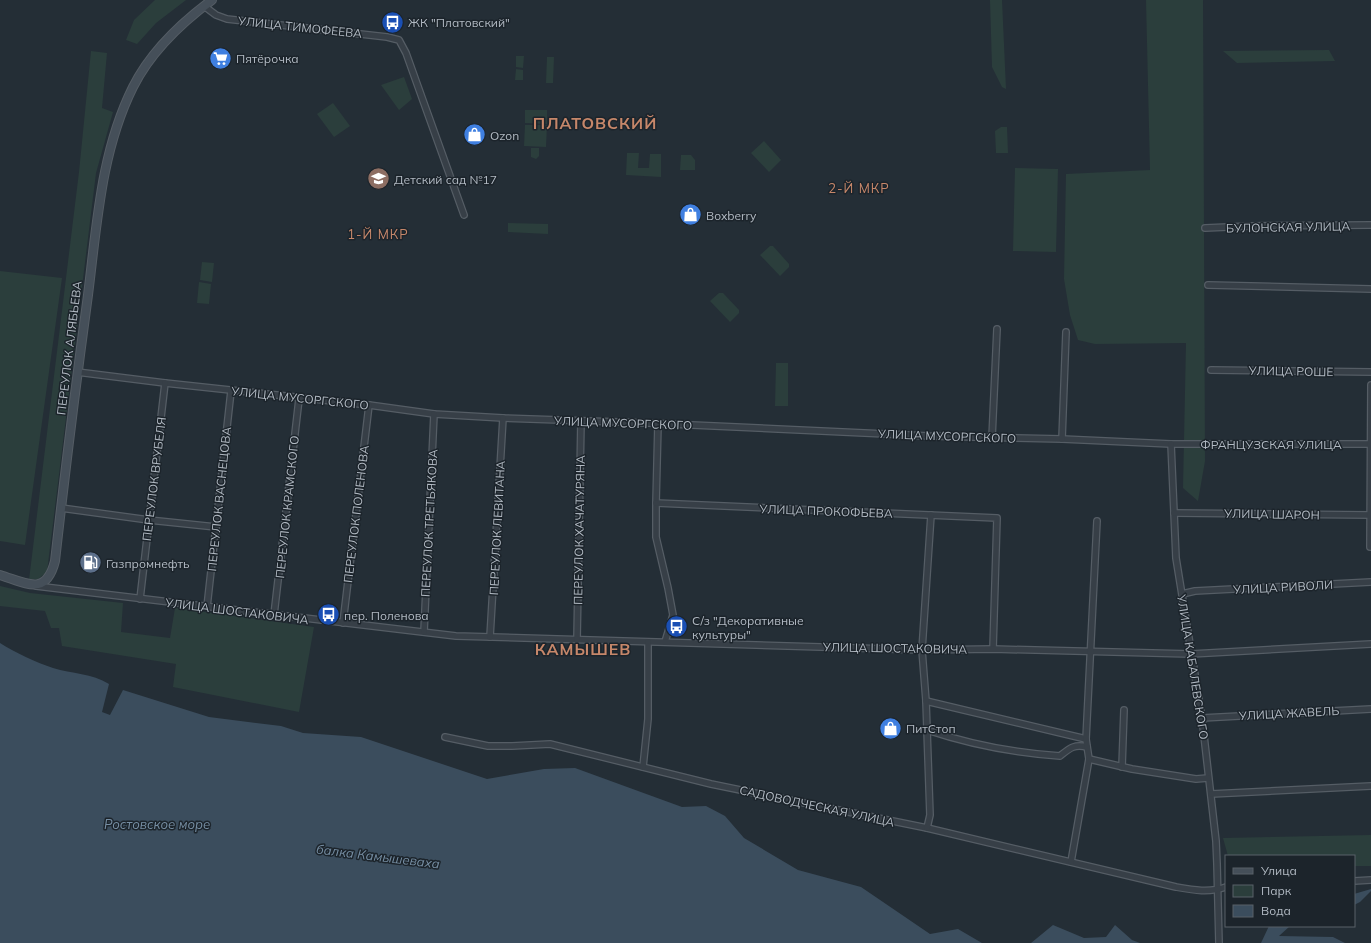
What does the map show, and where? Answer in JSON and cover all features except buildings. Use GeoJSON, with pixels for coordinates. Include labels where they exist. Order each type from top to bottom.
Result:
{"type":"FeatureCollection","features":[{"type":"Feature","properties":{"kind":"main road","name":"ПЕРЕУЛОК АЛЯБЬЕВА"},"geometry":{"type":"LineString","coordinates":[[32,586],[47,579],[53,569],[77,372],[102,187],[111,144],[125,104],[134,85],[154,55],[175,31],[212,0]]}},
{"type":"Feature","properties":{"kind":"main road"},"geometry":{"type":"LineString","coordinates":[[0,575],[32,586]]}},
{"type":"Feature","properties":{"kind":"street","name":"УЛИЦА ТИМОФЕЕВА"},"geometry":{"type":"LineString","coordinates":[[204,6],[216,15],[227,19],[387,36],[399,40],[402,43],[407,56],[464,215]]}},
{"type":"Feature","properties":{"kind":"street","name":"БУЛОНСКАЯ УЛИЦА"},"geometry":{"type":"LineString","coordinates":[[1205,228],[1251,226],[1371,226]]}},
{"type":"Feature","properties":{"kind":"street"},"geometry":{"type":"LineString","coordinates":[[1208,285],[1371,289]]}},
{"type":"Feature","properties":{"kind":"street"},"geometry":{"type":"LineString","coordinates":[[992,438],[997,329]]}},
{"type":"Feature","properties":{"kind":"street"},"geometry":{"type":"LineString","coordinates":[[1062,439],[1066,332]]}},
{"type":"Feature","properties":{"kind":"street","name":"УЛИЦА РОШЕ"},"geometry":{"type":"LineString","coordinates":[[1211,370],[1371,372]]}},
{"type":"Feature","properties":{"kind":"street","name":"УЛИЦА МУСОРГСКОГО"},"geometry":{"type":"LineString","coordinates":[[77,372],[299,399],[369,405],[434,414],[992,438],[1062,439],[1171,444]]}},
{"type":"Feature","properties":{"kind":"street","name":"ПЕРЕУЛОК ВРУБЕЛЯ"},"geometry":{"type":"LineString","coordinates":[[140,599],[165,383]]}},
{"type":"Feature","properties":{"kind":"street"},"geometry":{"type":"LineString","coordinates":[[1370,547],[1371,385]]}},
{"type":"Feature","properties":{"kind":"street","name":"ПЕРЕУЛОК ВАСНЕЦОВА"},"geometry":{"type":"LineString","coordinates":[[207,607],[231,391]]}},
{"type":"Feature","properties":{"kind":"street","name":"ПЕРЕУЛОК КРАМСКОГО"},"geometry":{"type":"LineString","coordinates":[[274,615],[299,399]]}},
{"type":"Feature","properties":{"kind":"street","name":"ПЕРЕУЛОК ПОЛЕНОВА"},"geometry":{"type":"LineString","coordinates":[[344,623],[369,405]]}},
{"type":"Feature","properties":{"kind":"street","name":"ПЕРЕУЛОК ТРЕТЬЯКОВА"},"geometry":{"type":"LineString","coordinates":[[424,632],[434,414]]}},
{"type":"Feature","properties":{"kind":"street","name":"ПЕРЕУЛОК ЛЕВИТАНА"},"geometry":{"type":"LineString","coordinates":[[490,637],[503,418]]}},
{"type":"Feature","properties":{"kind":"street","name":"ПЕРЕУЛОК ХАЧАТУРЯНА"},"geometry":{"type":"LineString","coordinates":[[577,640],[581,421]]}},
{"type":"Feature","properties":{"kind":"street"},"geometry":{"type":"LineString","coordinates":[[658,424],[656,537],[673,615],[665,642]]}},
{"type":"Feature","properties":{"kind":"street","name":"ФРАНЦУЗСКАЯ УЛИЦА"},"geometry":{"type":"LineString","coordinates":[[1171,444],[1371,444]]}},
{"type":"Feature","properties":{"kind":"street","name":"УЛИЦА КАБАЛЕВСКОГО"},"geometry":{"type":"LineString","coordinates":[[1171,444],[1176,558],[1191,654],[1205,718],[1208,778],[1211,794],[1217,864],[1219,941]]}},
{"type":"Feature","properties":{"kind":"street","name":"УЛИЦА ПРОКОФЬЕВА"},"geometry":{"type":"LineString","coordinates":[[656,503],[997,518],[993,649]]}},
{"type":"Feature","properties":{"kind":"street"},"geometry":{"type":"LineString","coordinates":[[61,508],[149,520],[216,527]]}},
{"type":"Feature","properties":{"kind":"street","name":"УЛИЦА ШАРОН"},"geometry":{"type":"LineString","coordinates":[[1174,512],[1370,515]]}},
{"type":"Feature","properties":{"kind":"street"},"geometry":{"type":"LineString","coordinates":[[927,828],[930,815],[926,701],[922,650],[931,515]]}},
{"type":"Feature","properties":{"kind":"street"},"geometry":{"type":"LineString","coordinates":[[1071,862],[1089,759],[1086,739],[1097,521]]}},
{"type":"Feature","properties":{"kind":"street","name":"УЛИЦА РИВОЛИ"},"geometry":{"type":"LineString","coordinates":[[1182,594],[1196,591],[1371,582]]}},
{"type":"Feature","properties":{"kind":"street","name":"УЛИЦА ШОСТАКОВИЧА"},"geometry":{"type":"LineString","coordinates":[[32,586],[456,636],[922,650],[993,649],[1191,654],[1371,644]]}},
{"type":"Feature","properties":{"kind":"street"},"geometry":{"type":"LineString","coordinates":[[643,767],[648,719],[648,642]]}},
{"type":"Feature","properties":{"kind":"street"},"geometry":{"type":"LineString","coordinates":[[926,701],[1086,739]]}},
{"type":"Feature","properties":{"kind":"street","name":"УЛИЦА ЖАВЕЛЬ"},"geometry":{"type":"LineString","coordinates":[[1205,718],[1371,709]]}},
{"type":"Feature","properties":{"kind":"street"},"geometry":{"type":"LineString","coordinates":[[1122,767],[1124,710]]}},
{"type":"Feature","properties":{"kind":"street"},"geometry":{"type":"LineString","coordinates":[[927,730],[944,736],[1034,755],[1060,756],[1071,747],[1087,747]]}},
{"type":"Feature","properties":{"kind":"street","name":"САДОВОДЧЕСКАЯ УЛИЦА"},"geometry":{"type":"LineString","coordinates":[[445,737],[488,746],[550,744],[711,784],[927,828],[1189,890],[1218,890],[1225,887]]}},
{"type":"Feature","properties":{"kind":"street"},"geometry":{"type":"LineString","coordinates":[[1089,759],[1122,767],[1196,779],[1208,778]]}},
{"type":"Feature","properties":{"kind":"street"},"geometry":{"type":"LineString","coordinates":[[1211,794],[1371,786]]}},
{"type":"Feature","properties":{"kind":"street"},"geometry":{"type":"LineString","coordinates":[[1355,881],[1371,880]]}},
{"type":"Feature","properties":{"kind":"green space"},"geometry":{"type":"Polygon","coordinates":[[[155,0],[186,0],[156,23],[137,44],[126,40],[134,20],[155,0]]]}},
{"type":"Feature","properties":{"kind":"green space"},"geometry":{"type":"Polygon","coordinates":[[[990,0],[1002,0],[1006,89],[1002,87],[992,67],[990,0]]]}},
{"type":"Feature","properties":{"kind":"green space"},"geometry":{"type":"Polygon","coordinates":[[[1146,0],[1203,0],[1205,461],[1198,501],[1183,488],[1186,343],[1095,344],[1078,340],[1070,315],[1064,279],[1066,174],[1150,170],[1146,0]]]}},
{"type":"Feature","properties":{"kind":"green space"},"geometry":{"type":"Polygon","coordinates":[[[1329,50],[1335,61],[1237,63],[1223,51],[1329,50]]]}},
{"type":"Feature","properties":{"kind":"green space"},"geometry":{"type":"Polygon","coordinates":[[[91,51],[107,53],[102,108],[113,112],[96,173],[47,572],[38,579],[29,580],[79,172],[91,51]]]}},
{"type":"Feature","properties":{"kind":"green space"},"geometry":{"type":"Polygon","coordinates":[[[516,56],[524,56],[523,68],[516,67],[516,56]]]}},
{"type":"Feature","properties":{"kind":"green space"},"geometry":{"type":"Polygon","coordinates":[[[547,57],[554,57],[553,83],[546,83],[547,57]]]}},
{"type":"Feature","properties":{"kind":"green space"},"geometry":{"type":"Polygon","coordinates":[[[516,69],[523,70],[523,80],[515,80],[516,69]]]}},
{"type":"Feature","properties":{"kind":"green space"},"geometry":{"type":"Polygon","coordinates":[[[404,77],[412,99],[399,110],[381,85],[404,77]]]}},
{"type":"Feature","properties":{"kind":"green space"},"geometry":{"type":"Polygon","coordinates":[[[333,103],[350,126],[334,137],[317,114],[333,103]]]}},
{"type":"Feature","properties":{"kind":"green space"},"geometry":{"type":"Polygon","coordinates":[[[525,110],[547,110],[547,124],[525,123],[525,110]]]}},
{"type":"Feature","properties":{"kind":"green space"},"geometry":{"type":"Polygon","coordinates":[[[525,125],[547,125],[546,147],[524,146],[525,125]]]}},
{"type":"Feature","properties":{"kind":"green space"},"geometry":{"type":"Polygon","coordinates":[[[1001,127],[1007,127],[1008,153],[996,153],[995,131],[1001,127]]]}},
{"type":"Feature","properties":{"kind":"green space"},"geometry":{"type":"Polygon","coordinates":[[[764,141],[781,160],[769,172],[751,153],[764,141]]]}},
{"type":"Feature","properties":{"kind":"green space"},"geometry":{"type":"Polygon","coordinates":[[[531,148],[539,148],[539,156],[536,159],[531,157],[531,148]]]}},
{"type":"Feature","properties":{"kind":"green space"},"geometry":{"type":"Polygon","coordinates":[[[627,153],[639,153],[638,168],[649,168],[650,154],[661,154],[661,177],[626,175],[627,153]]]}},
{"type":"Feature","properties":{"kind":"green space"},"geometry":{"type":"Polygon","coordinates":[[[681,155],[691,155],[695,160],[695,170],[680,170],[681,155]]]}},
{"type":"Feature","properties":{"kind":"green space"},"geometry":{"type":"Polygon","coordinates":[[[1015,168],[1058,169],[1056,252],[1013,251],[1015,168]]]}},
{"type":"Feature","properties":{"kind":"green space"},"geometry":{"type":"Polygon","coordinates":[[[508,223],[548,224],[548,234],[508,232],[508,223]]]}},
{"type":"Feature","properties":{"kind":"green space"},"geometry":{"type":"Polygon","coordinates":[[[770,246],[773,246],[789,264],[789,267],[780,276],[760,255],[770,246]]]}},
{"type":"Feature","properties":{"kind":"green space"},"geometry":{"type":"Polygon","coordinates":[[[202,262],[214,263],[212,282],[200,280],[202,262]]]}},
{"type":"Feature","properties":{"kind":"green space"},"geometry":{"type":"Polygon","coordinates":[[[0,271],[62,278],[25,545],[0,541],[0,271]]]}},
{"type":"Feature","properties":{"kind":"green space"},"geometry":{"type":"Polygon","coordinates":[[[199,282],[211,284],[209,304],[197,303],[199,282]]]}},
{"type":"Feature","properties":{"kind":"green space"},"geometry":{"type":"Polygon","coordinates":[[[719,293],[723,293],[739,310],[739,313],[730,322],[710,301],[719,293]]]}},
{"type":"Feature","properties":{"kind":"green space"},"geometry":{"type":"Polygon","coordinates":[[[776,363],[788,363],[788,406],[775,406],[776,363]]]}},
{"type":"Feature","properties":{"kind":"green space"},"geometry":{"type":"Polygon","coordinates":[[[0,586],[30,593],[123,603],[121,632],[170,638],[175,608],[314,627],[299,712],[173,687],[176,664],[62,646],[59,628],[51,628],[45,611],[0,606],[0,586]]]}},
{"type":"Feature","properties":{"kind":"green space"},"geometry":{"type":"Polygon","coordinates":[[[1371,835],[1371,866],[1355,866],[1355,855],[1228,855],[1223,838],[1371,835]]]}},
{"type":"Feature","properties":{"kind":"water","name":"Ростовское море"},"geometry":{"type":"Polygon","coordinates":[[[0,643],[47,666],[96,678],[109,684],[102,712],[110,715],[123,690],[209,717],[281,726],[303,733],[361,737],[487,779],[544,769],[575,768],[682,807],[706,806],[725,816],[744,838],[798,870],[861,887],[930,934],[958,929],[982,943],[0,943],[0,643]]]}},
{"type":"Feature","properties":{"kind":"water"},"geometry":{"type":"Polygon","coordinates":[[[1371,889],[1371,891],[1360,902],[1355,904],[1355,894],[1371,889]]]}},
{"type":"Feature","properties":{"kind":"water"},"geometry":{"type":"Polygon","coordinates":[[[1053,925],[1084,938],[1106,937],[1115,925],[1132,940],[1140,943],[1031,943],[1053,925]]]}},
{"type":"Feature","properties":{"kind":"water"},"geometry":{"type":"Polygon","coordinates":[[[1269,927],[1289,927],[1279,936],[1333,937],[1345,943],[1261,943],[1269,927]]]}},
{"type":"Feature","properties":{"kind":"place","name":"ЖК \"Платовский\""},"geometry":{"type":"Point","coordinates":[392,22]}},
{"type":"Feature","properties":{"kind":"place","name":"Пятёрочка"},"geometry":{"type":"Point","coordinates":[220,58]}},
{"type":"Feature","properties":{"kind":"place","name":"Ozon"},"geometry":{"type":"Point","coordinates":[474,135]}},
{"type":"Feature","properties":{"kind":"place","name":"Детский сад №17"},"geometry":{"type":"Point","coordinates":[378,179]}},
{"type":"Feature","properties":{"kind":"place","name":"Boxberry"},"geometry":{"type":"Point","coordinates":[690,215]}},
{"type":"Feature","properties":{"kind":"place","name":"Газпромнефть"},"geometry":{"type":"Point","coordinates":[90,563]}},
{"type":"Feature","properties":{"kind":"place","name":"пер. Поленова"},"geometry":{"type":"Point","coordinates":[328,615]}},
{"type":"Feature","properties":{"kind":"place","name":"С/з \"Декоративные культуры\""},"geometry":{"type":"Point","coordinates":[676,627]}},
{"type":"Feature","properties":{"kind":"place","name":"ПитСтоп"},"geometry":{"type":"Point","coordinates":[890,728]}},
{"type":"Feature","properties":{"kind":"district","name":"ПЛАТОВСКИЙ"},"geometry":{"type":"Point","coordinates":[595,123]}},
{"type":"Feature","properties":{"kind":"district","name":"2-Й МКР"},"geometry":{"type":"Point","coordinates":[859,188]}},
{"type":"Feature","properties":{"kind":"district","name":"1-Й МКР"},"geometry":{"type":"Point","coordinates":[378,234]}},
{"type":"Feature","properties":{"kind":"district","name":"КАМЫШЕВ"},"geometry":{"type":"Point","coordinates":[583,649]}},
{"type":"Feature","properties":{"kind":"water label","name":"балка Камышеваха"},"geometry":{"type":"Point","coordinates":[378,856]}}]}
